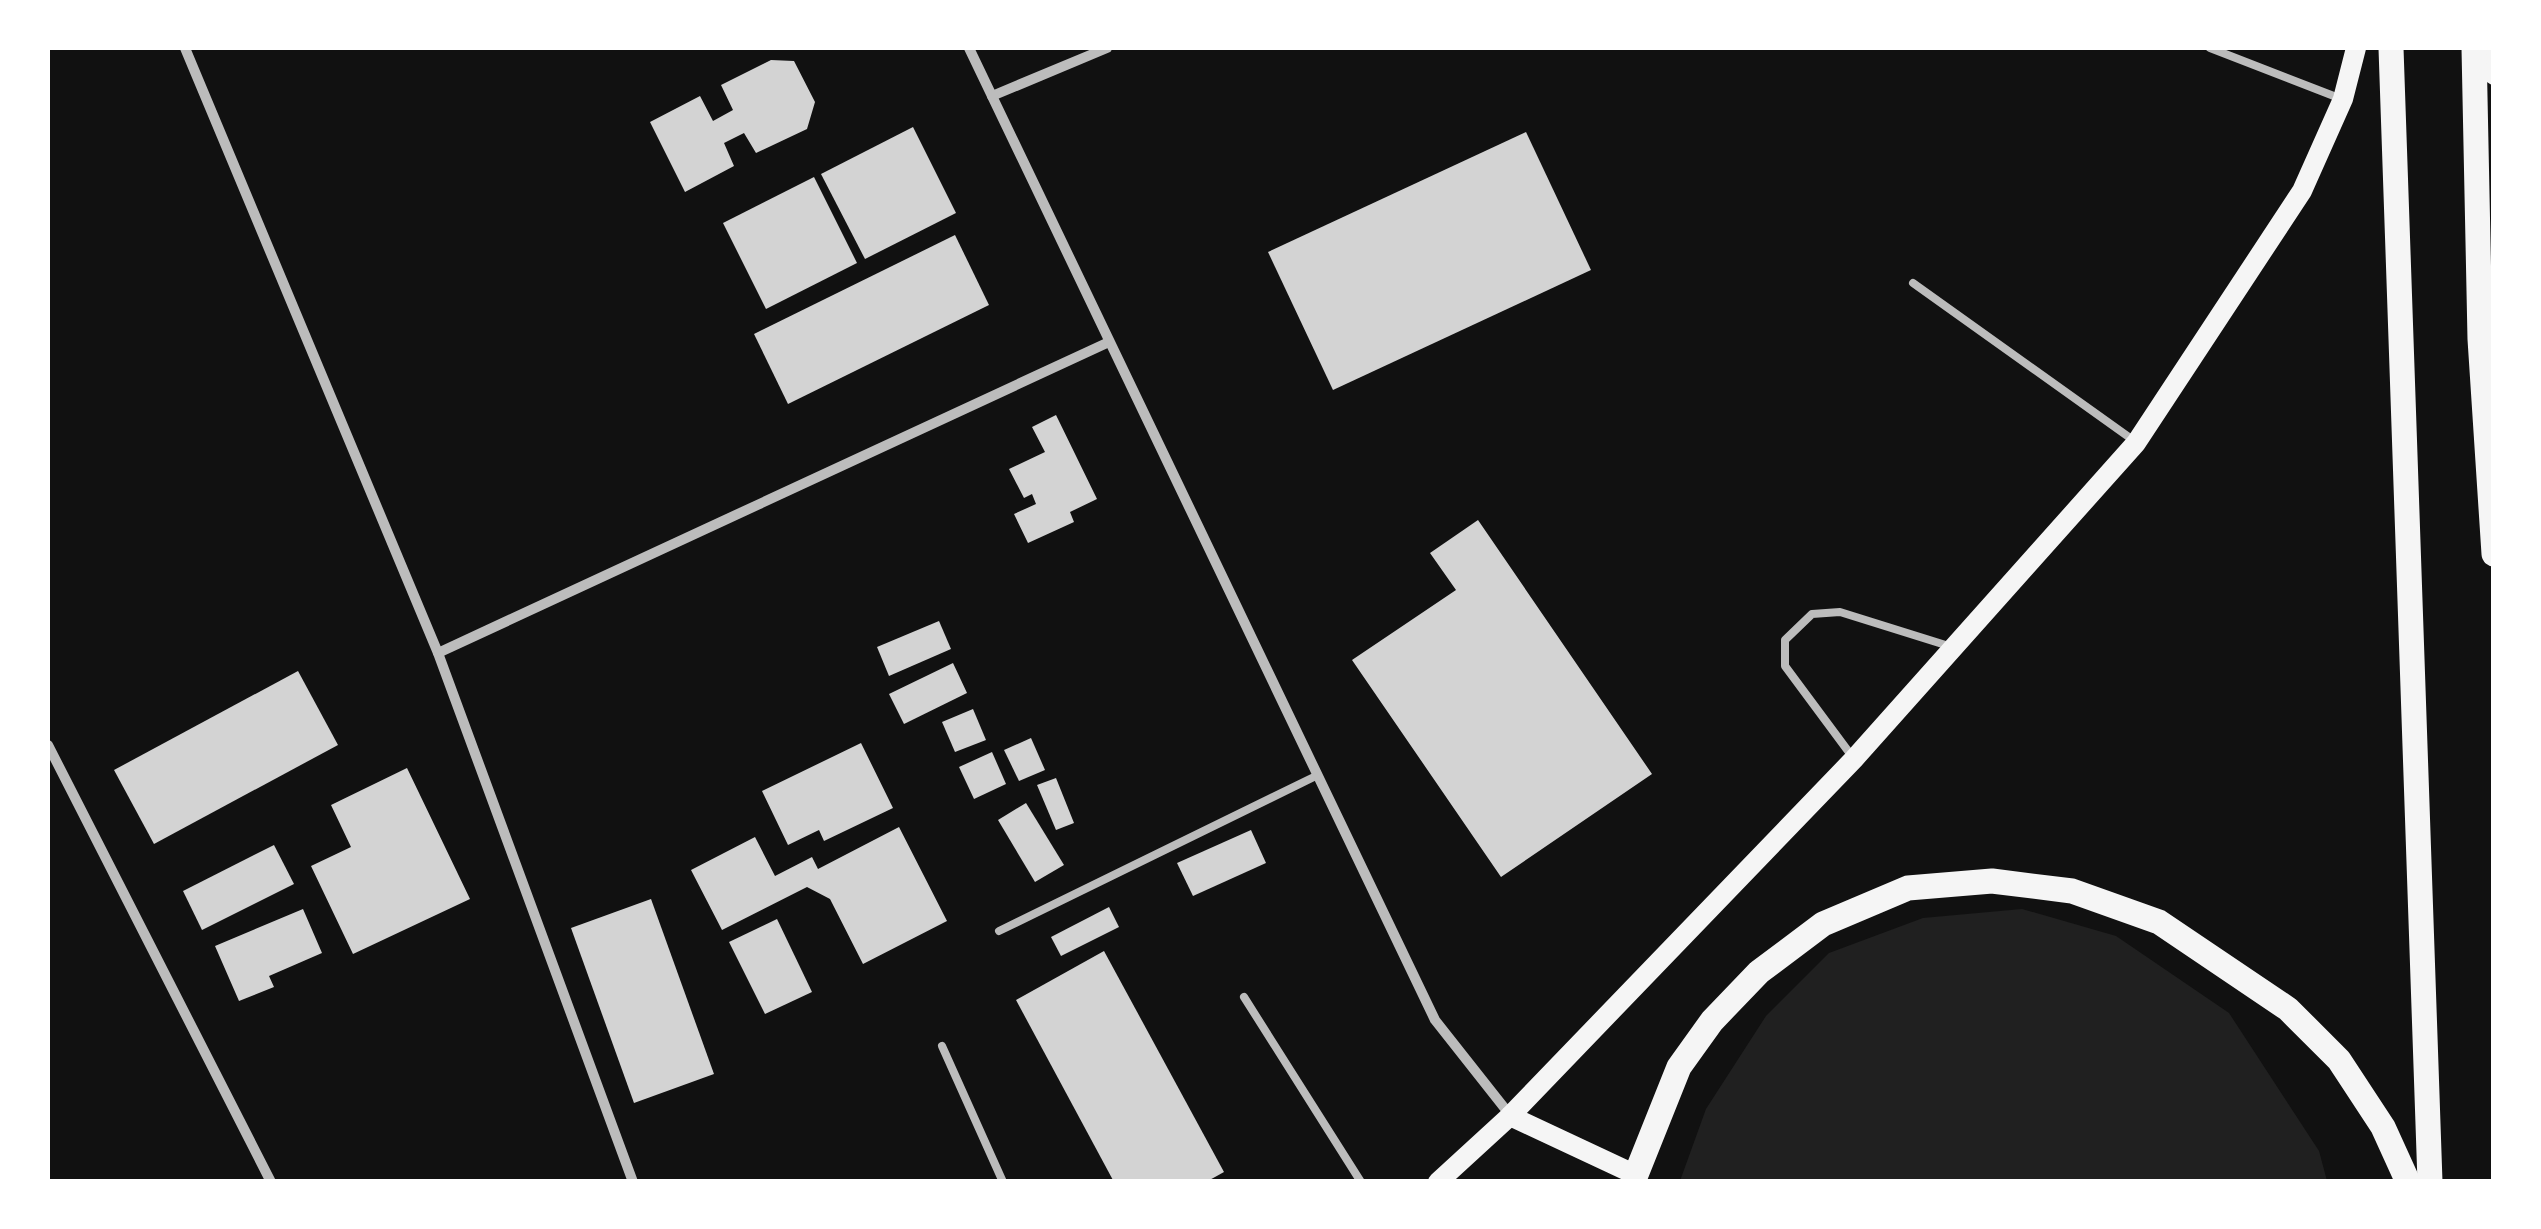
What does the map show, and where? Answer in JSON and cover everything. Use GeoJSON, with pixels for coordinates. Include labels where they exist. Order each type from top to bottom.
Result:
{"type":"FeatureCollection","features":[{"type":"Feature","properties":{"kind":"main road"},"geometry":{"type":"LineString","coordinates":[[1438,1182],[1510,1116],[1854,758],[2136,443],[2302,190],[2343,99],[2356,48]]}},
{"type":"Feature","properties":{"kind":"main road"},"geometry":{"type":"LineString","coordinates":[[2391,48],[2430,1182]]}},
{"type":"Feature","properties":{"kind":"main road"},"geometry":{"type":"LineString","coordinates":[[2474,48],[2480,339],[2494,554]]}},
{"type":"Feature","properties":{"kind":"main road"},"geometry":{"type":"LineString","coordinates":[[2482,48],[2494,74]]}},
{"type":"Feature","properties":{"kind":"main road"},"geometry":{"type":"LineString","coordinates":[[1510,1116],[1634,1178],[1679,1067],[1712,1021],[1759,972],[1823,924],[1908,888],[1992,881],[2072,892],[2158,922],[2288,1009],[2338,1060],[2382,1126],[2408,1182]]}},
{"type":"Feature","properties":{"kind":"street"},"geometry":{"type":"LineString","coordinates":[[186,48],[438,654],[633,1182]]}},
{"type":"Feature","properties":{"kind":"street"},"geometry":{"type":"LineString","coordinates":[[969,48],[1435,1020],[1510,1116]]}},
{"type":"Feature","properties":{"kind":"street"},"geometry":{"type":"LineString","coordinates":[[992,96],[1107,48]]}},
{"type":"Feature","properties":{"kind":"street"},"geometry":{"type":"LineString","coordinates":[[438,654],[1109,342]]}},
{"type":"Feature","properties":{"kind":"street"},"geometry":{"type":"LineString","coordinates":[[48,746],[271,1182]]}},
{"type":"Feature","properties":{"kind":"lane"},"geometry":{"type":"LineString","coordinates":[[2210,48],[2343,99]]}},
{"type":"Feature","properties":{"kind":"lane"},"geometry":{"type":"LineString","coordinates":[[1914,283],[2136,443]]}},
{"type":"Feature","properties":{"kind":"lane"},"geometry":{"type":"LineString","coordinates":[[1854,758],[1785,666],[1785,640],[1812,614],[1840,612],[1952,646]]}},
{"type":"Feature","properties":{"kind":"lane"},"geometry":{"type":"LineString","coordinates":[[999,931],[1318,775]]}},
{"type":"Feature","properties":{"kind":"lane"},"geometry":{"type":"LineString","coordinates":[[1244,997],[1361,1182]]}},
{"type":"Feature","properties":{"kind":"lane"},"geometry":{"type":"LineString","coordinates":[[942,1046],[1003,1182]]}},
{"type":"Feature","properties":{"kind":"shaded area"},"geometry":{"type":"Polygon","coordinates":[[[2022,909],[2116,936],[2229,1013],[2319,1151],[2327,1181],[1680,1181],[1706,1109],[1766,1016],[1829,953],[1923,918],[2022,909]]]}},
{"type":"Feature","properties":{"kind":"building"},"geometry":{"type":"Polygon","coordinates":[[[771,60],[794,61],[815,102],[807,129],[756,153],[744,133],[724,143],[734,166],[685,192],[650,122],[700,96],[713,121],[733,110],[721,85],[771,60]]]}},
{"type":"Feature","properties":{"kind":"building"},"geometry":{"type":"Polygon","coordinates":[[[913,127],[956,213],[865,259],[821,174],[913,127]]]}},
{"type":"Feature","properties":{"kind":"building"},"geometry":{"type":"Polygon","coordinates":[[[1526,132],[1591,270],[1333,390],[1268,252],[1526,132]]]}},
{"type":"Feature","properties":{"kind":"building"},"geometry":{"type":"Polygon","coordinates":[[[814,177],[857,263],[766,309],[723,223],[814,177]]]}},
{"type":"Feature","properties":{"kind":"building"},"geometry":{"type":"Polygon","coordinates":[[[955,235],[989,305],[788,404],[754,334],[955,235]]]}},
{"type":"Feature","properties":{"kind":"building"},"geometry":{"type":"Polygon","coordinates":[[[1056,415],[1097,499],[1070,512],[1074,522],[1028,543],[1014,514],[1036,504],[1032,494],[1024,498],[1009,469],[1045,452],[1032,427],[1056,415]]]}},
{"type":"Feature","properties":{"kind":"building"},"geometry":{"type":"Polygon","coordinates":[[[1478,520],[1652,774],[1501,877],[1352,660],[1456,590],[1430,553],[1478,520]]]}},
{"type":"Feature","properties":{"kind":"building"},"geometry":{"type":"Polygon","coordinates":[[[939,621],[951,649],[889,676],[877,647],[939,621]]]}},
{"type":"Feature","properties":{"kind":"building"},"geometry":{"type":"Polygon","coordinates":[[[953,663],[967,693],[904,724],[889,694],[953,663]]]}},
{"type":"Feature","properties":{"kind":"building"},"geometry":{"type":"Polygon","coordinates":[[[298,671],[338,745],[154,844],[114,770],[298,671]]]}},
{"type":"Feature","properties":{"kind":"building"},"geometry":{"type":"Polygon","coordinates":[[[973,709],[986,740],[955,752],[942,722],[973,709]]]}},
{"type":"Feature","properties":{"kind":"building"},"geometry":{"type":"Polygon","coordinates":[[[1031,738],[1045,770],[1019,781],[1004,750],[1031,738]]]}},
{"type":"Feature","properties":{"kind":"building"},"geometry":{"type":"Polygon","coordinates":[[[861,743],[893,808],[824,841],[819,830],[788,845],[762,791],[861,743]]]}},
{"type":"Feature","properties":{"kind":"building"},"geometry":{"type":"Polygon","coordinates":[[[992,752],[1006,784],[974,799],[959,767],[992,752]]]}},
{"type":"Feature","properties":{"kind":"building"},"geometry":{"type":"Polygon","coordinates":[[[407,768],[470,899],[353,954],[311,866],[351,847],[331,805],[407,768]]]}},
{"type":"Feature","properties":{"kind":"building"},"geometry":{"type":"Polygon","coordinates":[[[1056,778],[1074,823],[1056,830],[1037,785],[1056,778]]]}},
{"type":"Feature","properties":{"kind":"building"},"geometry":{"type":"Polygon","coordinates":[[[1026,803],[1064,865],[1035,882],[998,820],[1026,803]]]}},
{"type":"Feature","properties":{"kind":"building"},"geometry":{"type":"Polygon","coordinates":[[[899,827],[947,921],[863,964],[830,899],[807,887],[722,930],[691,870],[755,837],[775,876],[812,857],[818,869],[899,827]]]}},
{"type":"Feature","properties":{"kind":"building"},"geometry":{"type":"Polygon","coordinates":[[[1251,830],[1266,863],[1193,896],[1177,863],[1251,830]]]}},
{"type":"Feature","properties":{"kind":"building"},"geometry":{"type":"Polygon","coordinates":[[[274,845],[294,884],[202,930],[183,891],[274,845]]]}},
{"type":"Feature","properties":{"kind":"building"},"geometry":{"type":"Polygon","coordinates":[[[651,899],[714,1074],[634,1103],[571,928],[651,899]]]}},
{"type":"Feature","properties":{"kind":"building"},"geometry":{"type":"Polygon","coordinates":[[[1109,907],[1119,927],[1061,956],[1051,937],[1109,907]]]}},
{"type":"Feature","properties":{"kind":"building"},"geometry":{"type":"Polygon","coordinates":[[[303,909],[322,953],[269,976],[274,987],[239,1001],[215,946],[303,909]]]}},
{"type":"Feature","properties":{"kind":"building"},"geometry":{"type":"Polygon","coordinates":[[[777,919],[812,992],[765,1014],[729,942],[777,919]]]}},
{"type":"Feature","properties":{"kind":"building"},"geometry":{"type":"Polygon","coordinates":[[[1104,951],[1224,1172],[1206,1182],[1114,1182],[1016,1000],[1104,951]]]}}]}
